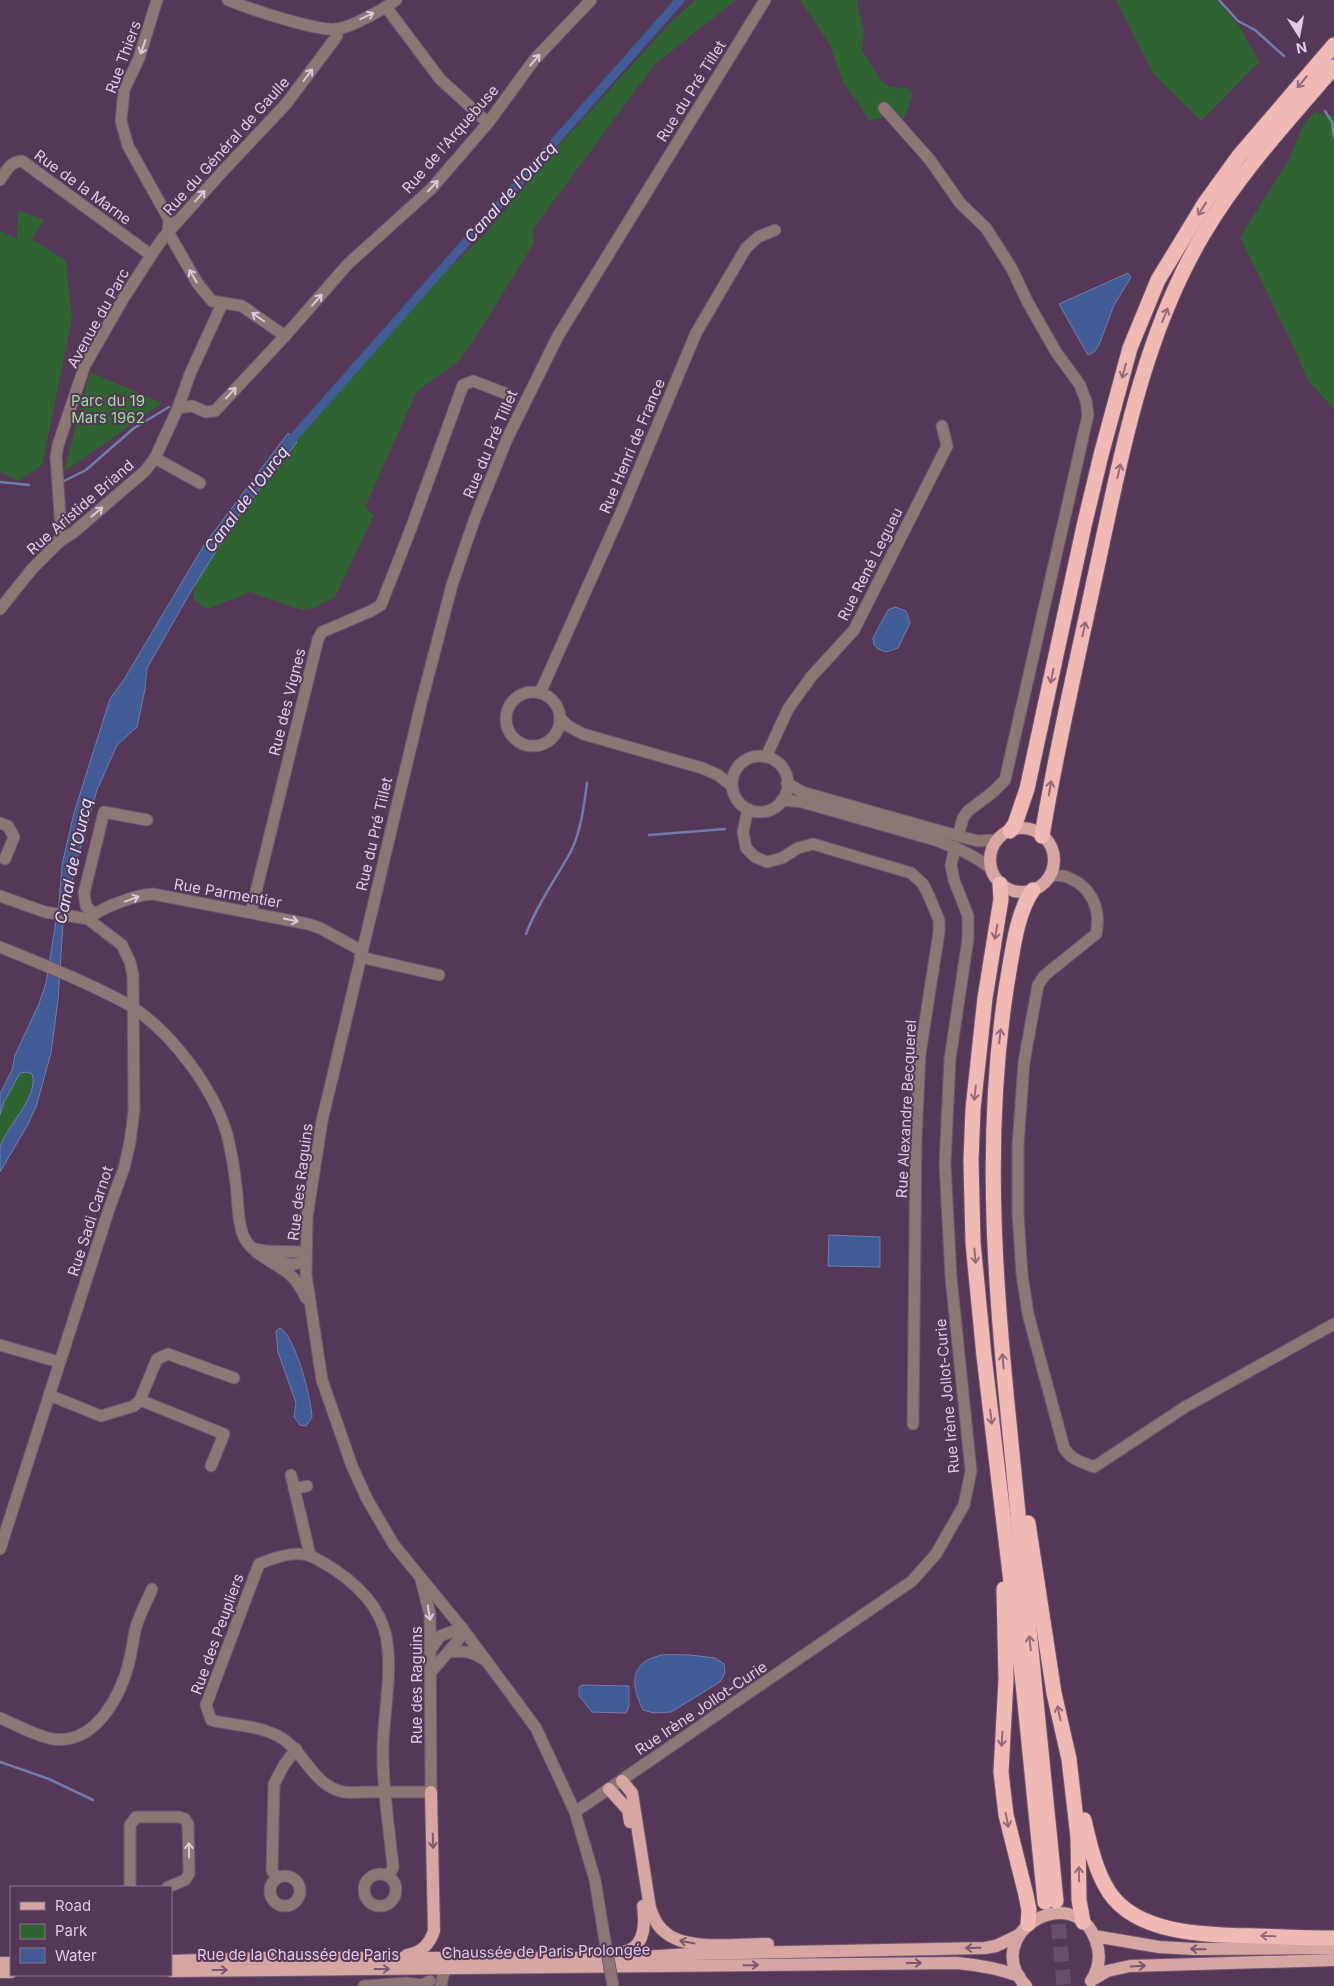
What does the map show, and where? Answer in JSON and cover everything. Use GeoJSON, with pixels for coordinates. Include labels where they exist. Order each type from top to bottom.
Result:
{"type":"FeatureCollection","features":[{"type":"Feature","properties":{"kind":"highway"},"geometry":{"type":"LineString","coordinates":[[1004,835],[1015,824],[1027,789],[1101,455],[1130,348],[1158,280],[1206,203],[1239,156],[1334,45]]}},
{"type":"Feature","properties":{"kind":"highway"},"geometry":{"type":"LineString","coordinates":[[1042,836],[1057,750],[1121,460],[1135,404],[1158,332],[1188,263],[1226,199],[1251,164],[1334,68]]}},
{"type":"Feature","properties":{"kind":"highway"},"geometry":{"type":"LineString","coordinates":[[1000,884],[1001,899],[985,998],[973,1109],[971,1161],[973,1243],[984,1356],[1050,1901],[998,1311],[993,1234],[993,1120],[998,1060],[1009,972],[1018,929],[1028,897],[1033,890]]}},
{"type":"Feature","properties":{"kind":"highway"},"geometry":{"type":"LineString","coordinates":[[1012,1462],[1025,1499],[1054,1692],[1069,1759],[1093,1860],[1110,1893],[1125,1908],[1151,1923],[1184,1932],[1334,1938]]}},
{"type":"Feature","properties":{"kind":"highway"},"geometry":{"type":"LineString","coordinates":[[1008,1550],[1004,1588],[1006,1680],[1000,1772],[1006,1815],[1029,1910],[1024,1929]]}},
{"type":"Feature","properties":{"kind":"highway"},"geometry":{"type":"LineString","coordinates":[[1069,1759],[1078,1837],[1079,1900],[1083,1922]]}},
{"type":"Feature","properties":{"kind":"main road"},"geometry":{"type":"LineString","coordinates":[[1027,829],[1042,836],[1053,854],[1053,865],[1050,875],[1040,887],[1033,890],[1016,892],[1000,884],[991,868],[992,848],[1004,835],[1027,829]]}},
{"type":"Feature","properties":{"kind":"main road"},"geometry":{"type":"LineString","coordinates":[[622,1780],[632,1793],[650,1908],[653,1918],[666,1934],[684,1942],[700,1944],[833,1945],[892,1950]]}},
{"type":"Feature","properties":{"kind":"main road"},"geometry":{"type":"LineString","coordinates":[[382,1958],[448,1964],[535,1954],[621,1953],[635,1946],[642,1936],[645,1921],[628,1810],[609,1789]]}},
{"type":"Feature","properties":{"kind":"main road"},"geometry":{"type":"LineString","coordinates":[[382,1958],[419,1952],[430,1941],[434,1931],[431,1792]]}},
{"type":"Feature","properties":{"kind":"main road"},"geometry":{"type":"LineString","coordinates":[[509,1958],[627,1958],[690,1954],[985,1948],[996,1946],[1024,1929],[1038,1917],[1055,1914],[1073,1916],[1083,1922],[1094,1936],[1099,1958],[1097,1969],[1089,1983]]}},
{"type":"Feature","properties":{"kind":"main road"},"geometry":{"type":"LineString","coordinates":[[1022,1981],[1014,1963],[1014,1948],[1024,1929]]}},
{"type":"Feature","properties":{"kind":"main road"},"geometry":{"type":"LineString","coordinates":[[1094,1936],[1159,1947],[1194,1949],[1334,1948]]}},
{"type":"Feature","properties":{"kind":"main road","name":"Rue de la Chaussée de Paris"},"geometry":{"type":"LineString","coordinates":[[172,1961],[267,1958],[382,1958]]}},
{"type":"Feature","properties":{"kind":"main road"},"geometry":{"type":"LineString","coordinates":[[1089,1983],[1106,1971],[1130,1966],[1334,1960]]}},
{"type":"Feature","properties":{"kind":"main road","name":"Chaussée de Paris Prolongée"},"geometry":{"type":"LineString","coordinates":[[424,1969],[448,1964],[668,1966],[956,1963],[1006,1971],[1022,1981]]}},
{"type":"Feature","properties":{"kind":"main road","name":"Rue de la Chaussée de Paris"},"geometry":{"type":"LineString","coordinates":[[172,1971],[424,1969]]}},
{"type":"Feature","properties":{"kind":"street","name":"Rue Thiers"},"geometry":{"type":"LineString","coordinates":[[158,0],[139,58],[124,90],[120,121],[128,146],[169,219],[168,232],[198,284],[212,301],[242,306],[284,336]]}},
{"type":"Feature","properties":{"kind":"street"},"geometry":{"type":"LineString","coordinates":[[228,0],[260,12],[327,30],[336,29],[386,7],[396,0]]}},
{"type":"Feature","properties":{"kind":"street","name":"Rue de l'Arquebuse"},"geometry":{"type":"LineString","coordinates":[[178,408],[192,406],[206,412],[214,411],[348,264],[430,189],[488,123],[534,60],[591,0]]}},
{"type":"Feature","properties":{"kind":"street","name":"Rue du Pré Tillet"},"geometry":{"type":"LineString","coordinates":[[361,954],[441,623],[463,551],[495,465],[525,399],[558,336],[765,0]]}},
{"type":"Feature","properties":{"kind":"street"},"geometry":{"type":"LineString","coordinates":[[386,7],[440,78],[488,123]]}},
{"type":"Feature","properties":{"kind":"street","name":"Rue du Général de Gaulle"},"geometry":{"type":"LineString","coordinates":[[168,232],[286,104],[337,36],[336,29]]}},
{"type":"Feature","properties":{"kind":"street","name":"Rue Irène Jollot-Curie"},"geometry":{"type":"LineString","coordinates":[[575,1812],[912,1582],[927,1567],[936,1554],[964,1505],[971,1471],[951,1277],[945,1164],[950,1059],[968,939],[968,916],[954,880],[951,864],[963,818],[968,811],[1005,780],[1088,415],[1086,401],[1080,385],[1056,352],[1027,301],[1012,269],[986,228],[960,203],[930,160],[884,108]]}},
{"type":"Feature","properties":{"kind":"street","name":"Rue de la Marne"},"geometry":{"type":"LineString","coordinates":[[0,180],[8,167],[16,161],[22,161],[151,255]]}},
{"type":"Feature","properties":{"kind":"street","name":"Rue Henri de France"},"geometry":{"type":"LineString","coordinates":[[540,693],[622,510],[696,333],[746,248],[758,237],[775,230]]}},
{"type":"Feature","properties":{"kind":"street","name":"Avenue du Parc"},"geometry":{"type":"LineString","coordinates":[[59,542],[61,529],[56,457],[58,445],[86,365],[123,299],[168,232]]}},
{"type":"Feature","properties":{"kind":"street","name":"Rue Aristide Briand"},"geometry":{"type":"LineString","coordinates":[[0,609],[32,569],[59,542],[145,472],[155,458],[178,408],[190,374],[225,304]]}},
{"type":"Feature","properties":{"kind":"street","name":"Rue des Vignes"},"geometry":{"type":"LineString","coordinates":[[251,912],[318,639],[322,632],[381,605],[463,385],[473,381],[507,394]]}},
{"type":"Feature","properties":{"kind":"street","name":"Rue René Legueu"},"geometry":{"type":"LineString","coordinates":[[766,756],[788,709],[811,677],[854,630],[876,590],[947,446],[942,426]]}},
{"type":"Feature","properties":{"kind":"street"},"geometry":{"type":"LineString","coordinates":[[155,458],[200,482]]}},
{"type":"Feature","properties":{"kind":"street"},"geometry":{"type":"LineString","coordinates":[[560,718],[556,734],[550,741],[534,747],[517,741],[510,734],[506,716],[514,700],[531,692],[540,693],[554,702],[560,718],[568,726],[584,734],[702,768],[718,775],[732,786]]}},
{"type":"Feature","properties":{"kind":"street"},"geometry":{"type":"LineString","coordinates":[[556,734],[584,734]]}},
{"type":"Feature","properties":{"kind":"street"},"geometry":{"type":"LineString","coordinates":[[702,768],[720,769],[739,765],[751,757],[766,756],[781,766],[786,774],[787,783],[782,800],[775,807],[766,810],[748,809],[737,799],[732,786],[732,778],[739,765]]}},
{"type":"Feature","properties":{"kind":"street"},"geometry":{"type":"LineString","coordinates":[[787,783],[802,792],[957,842],[991,868]]}},
{"type":"Feature","properties":{"kind":"street"},"geometry":{"type":"LineString","coordinates":[[782,800],[802,802],[957,842],[978,841],[1004,835]]}},
{"type":"Feature","properties":{"kind":"street","name":"Rue Alexandre Becquerel"},"geometry":{"type":"LineString","coordinates":[[748,809],[743,832],[746,848],[756,857],[767,862],[782,858],[798,848],[813,844],[911,873],[923,884],[938,920],[939,932],[920,1054],[916,1138],[913,1424]]}},
{"type":"Feature","properties":{"kind":"street"},"geometry":{"type":"LineString","coordinates":[[0,896],[45,912],[87,917],[84,893],[104,812],[147,820]]}},
{"type":"Feature","properties":{"kind":"street"},"geometry":{"type":"LineString","coordinates":[[0,823],[8,826],[14,837],[5,859]]}},
{"type":"Feature","properties":{"kind":"street"},"geometry":{"type":"LineString","coordinates":[[1050,875],[1068,877],[1089,892],[1096,906],[1099,922],[1096,934],[1045,974],[1038,985],[1024,1062],[1018,1145],[1018,1214],[1022,1274],[1028,1314],[1064,1448],[1069,1456],[1094,1467],[1185,1407],[1334,1324]]}},
{"type":"Feature","properties":{"kind":"street","name":"Rue Parmentier"},"geometry":{"type":"LineString","coordinates":[[87,917],[144,894],[153,894],[308,924],[361,954],[438,975]]}},
{"type":"Feature","properties":{"kind":"street","name":"Rue Sadi Carnot"},"geometry":{"type":"LineString","coordinates":[[0,1549],[59,1362],[124,1168],[130,1142],[134,1111],[133,975],[130,962],[122,945],[87,917]]}},
{"type":"Feature","properties":{"kind":"street"},"geometry":{"type":"LineString","coordinates":[[0,947],[70,975],[134,1008],[177,1049],[196,1072],[214,1102],[226,1132],[234,1165],[240,1225],[243,1236],[251,1247],[290,1274],[300,1286],[310,1306]]}},
{"type":"Feature","properties":{"kind":"street","name":"Rue des Raguins"},"geometry":{"type":"LineString","coordinates":[[361,954],[320,1131],[307,1217],[306,1257],[310,1306],[322,1380],[352,1466],[367,1499],[394,1545],[462,1628],[536,1728],[575,1812],[595,1880],[613,1986]]}},
{"type":"Feature","properties":{"kind":"street"},"geometry":{"type":"LineString","coordinates":[[251,1247],[306,1257]]}},
{"type":"Feature","properties":{"kind":"street"},"geometry":{"type":"LineString","coordinates":[[262,1255],[291,1265],[306,1257]]}},
{"type":"Feature","properties":{"kind":"street"},"geometry":{"type":"LineString","coordinates":[[0,1345],[59,1362]]}},
{"type":"Feature","properties":{"kind":"street"},"geometry":{"type":"LineString","coordinates":[[49,1395],[101,1416],[134,1406],[140,1400],[157,1359],[168,1354],[234,1378]]}},
{"type":"Feature","properties":{"kind":"street"},"geometry":{"type":"LineString","coordinates":[[140,1400],[224,1434],[211,1466]]}},
{"type":"Feature","properties":{"kind":"street"},"geometry":{"type":"LineString","coordinates":[[291,1475],[310,1555],[337,1571],[359,1589],[377,1612],[386,1634],[388,1653],[383,1724],[382,1779],[393,1867],[389,1876]]}},
{"type":"Feature","properties":{"kind":"street"},"geometry":{"type":"LineString","coordinates":[[294,1489],[307,1486]]}},
{"type":"Feature","properties":{"kind":"street","name":"Rue des Peupliers"},"geometry":{"type":"LineString","coordinates":[[310,1555],[278,1555],[259,1564],[206,1704],[211,1720],[230,1725],[252,1727],[279,1736],[296,1750],[327,1785],[343,1792],[431,1792]]}},
{"type":"Feature","properties":{"kind":"street","name":"Rue des Raguins"},"geometry":{"type":"LineString","coordinates":[[421,1578],[430,1614],[431,1792]]}},
{"type":"Feature","properties":{"kind":"street"},"geometry":{"type":"LineString","coordinates":[[0,1718],[38,1734],[54,1739],[66,1739],[81,1734],[105,1716],[122,1683],[130,1660],[136,1626],[152,1589]]}},
{"type":"Feature","properties":{"kind":"street"},"geometry":{"type":"LineString","coordinates":[[431,1649],[440,1636],[462,1628]]}},
{"type":"Feature","properties":{"kind":"street"},"geometry":{"type":"LineString","coordinates":[[431,1672],[460,1638],[462,1628]]}},
{"type":"Feature","properties":{"kind":"street"},"geometry":{"type":"LineString","coordinates":[[449,1652],[464,1650],[472,1652],[486,1661]]}},
{"type":"Feature","properties":{"kind":"street"},"geometry":{"type":"LineString","coordinates":[[276,1878],[272,1870],[274,1784],[284,1765],[296,1750]]}},
{"type":"Feature","properties":{"kind":"street"},"geometry":{"type":"LineString","coordinates":[[130,1886],[130,1825],[136,1817],[179,1817],[185,1819],[188,1824],[189,1874],[185,1880],[170,1886]]}},
{"type":"Feature","properties":{"kind":"street"},"geometry":{"type":"LineString","coordinates":[[441,1986],[448,1964]]}},
{"type":"Feature","properties":{"kind":"street"},"geometry":{"type":"LineString","coordinates":[[364,1986],[406,1983],[422,1985],[431,1983],[424,1969]]}},
{"type":"Feature","properties":{"kind":"green space"},"geometry":{"type":"Polygon","coordinates":[[[695,0],[736,0],[655,64],[533,229],[534,243],[478,334],[458,362],[417,391],[365,507],[374,515],[335,597],[316,607],[302,610],[250,592],[208,609],[193,600],[197,571],[269,471],[376,338],[484,235],[562,142],[669,24],[695,0]]]}},
{"type":"Feature","properties":{"kind":"green space"},"geometry":{"type":"Polygon","coordinates":[[[800,0],[859,0],[857,5],[864,31],[862,50],[882,82],[891,87],[907,88],[913,94],[905,117],[899,123],[894,114],[870,121],[842,80],[830,45],[800,0]]]}},
{"type":"Feature","properties":{"kind":"green space"},"geometry":{"type":"Polygon","coordinates":[[[1116,0],[1217,0],[1240,27],[1259,62],[1201,121],[1154,75],[1116,0]]]}},
{"type":"Feature","properties":{"kind":"green space"},"geometry":{"type":"Polygon","coordinates":[[[1315,112],[1334,116],[1334,410],[1307,379],[1295,350],[1240,237],[1290,158],[1302,126],[1315,112]]]}},
{"type":"Feature","properties":{"kind":"green space"},"geometry":{"type":"Polygon","coordinates":[[[18,210],[44,220],[32,239],[66,261],[72,319],[42,465],[19,481],[0,472],[0,230],[17,239],[18,210]]]}},
{"type":"Feature","properties":{"kind":"green space","name":"Parc du 19 Mars 1962"},"geometry":{"type":"Polygon","coordinates":[[[90,372],[162,403],[64,472],[90,372]]]}},
{"type":"Feature","properties":{"kind":"green space"},"geometry":{"type":"Polygon","coordinates":[[[27,1072],[32,1074],[31,1091],[22,1111],[0,1147],[0,1115],[4,1102],[20,1073],[27,1072]]]}},
{"type":"Feature","properties":{"kind":"water"},"geometry":{"type":"Polygon","coordinates":[[[1128,273],[1131,277],[1114,305],[1099,345],[1094,352],[1088,355],[1059,304],[1128,273]]]}},
{"type":"Feature","properties":{"kind":"water"},"geometry":{"type":"Polygon","coordinates":[[[288,433],[297,442],[236,519],[190,593],[147,668],[145,689],[137,727],[117,745],[97,790],[76,863],[63,923],[58,1000],[51,1053],[36,1107],[0,1172],[0,1148],[31,1092],[32,1074],[27,1072],[20,1073],[4,1102],[0,1115],[0,1094],[12,1070],[15,1055],[39,1004],[46,983],[59,903],[62,865],[74,813],[110,699],[125,678],[204,545],[288,433]]]}},
{"type":"Feature","properties":{"kind":"water"},"geometry":{"type":"Polygon","coordinates":[[[895,607],[906,611],[910,623],[898,648],[886,652],[874,645],[873,638],[888,610],[895,607]]]}},
{"type":"Feature","properties":{"kind":"water"},"geometry":{"type":"Polygon","coordinates":[[[829,1235],[880,1237],[880,1267],[828,1266],[829,1235]]]}},
{"type":"Feature","properties":{"kind":"water"},"geometry":{"type":"Polygon","coordinates":[[[280,1328],[292,1343],[306,1383],[312,1417],[306,1426],[300,1425],[294,1417],[296,1403],[278,1352],[276,1331],[280,1328]]]}},
{"type":"Feature","properties":{"kind":"water"},"geometry":{"type":"Polygon","coordinates":[[[662,1655],[690,1655],[715,1658],[724,1664],[725,1673],[720,1682],[671,1712],[654,1713],[643,1710],[635,1685],[635,1677],[641,1665],[648,1660],[662,1655]]]}},
{"type":"Feature","properties":{"kind":"water"},"geometry":{"type":"Polygon","coordinates":[[[582,1685],[629,1686],[629,1706],[626,1713],[592,1712],[579,1696],[579,1687],[582,1685]]]}},
{"type":"Feature","properties":{"kind":"waterway","name":"Canal de l'Ourcq"},"geometry":{"type":"LineString","coordinates":[[286,446],[680,0]]}},
{"type":"Feature","properties":{"kind":"waterway"},"geometry":{"type":"LineString","coordinates":[[1219,0],[1238,21],[1255,30],[1284,56]]}},
{"type":"Feature","properties":{"kind":"waterway"},"geometry":{"type":"LineString","coordinates":[[1325,111],[1332,122],[1334,137]]}},
{"type":"Feature","properties":{"kind":"waterway"},"geometry":{"type":"LineString","coordinates":[[64,481],[86,470],[134,428],[169,407]]}},
{"type":"Feature","properties":{"kind":"waterway"},"geometry":{"type":"LineString","coordinates":[[0,482],[29,485]]}},
{"type":"Feature","properties":{"kind":"waterway"},"geometry":{"type":"LineString","coordinates":[[526,934],[536,912],[571,851],[582,818],[587,783]]}},
{"type":"Feature","properties":{"kind":"waterway"},"geometry":{"type":"LineString","coordinates":[[649,835],[725,829]]}},
{"type":"Feature","properties":{"kind":"waterway"},"geometry":{"type":"LineString","coordinates":[[0,1762],[49,1779],[93,1800]]}},
{"type":"Feature","properties":{"kind":"tunnel"},"geometry":{"type":"LineString","coordinates":[[1056,1901],[1064,1986]]}}]}
